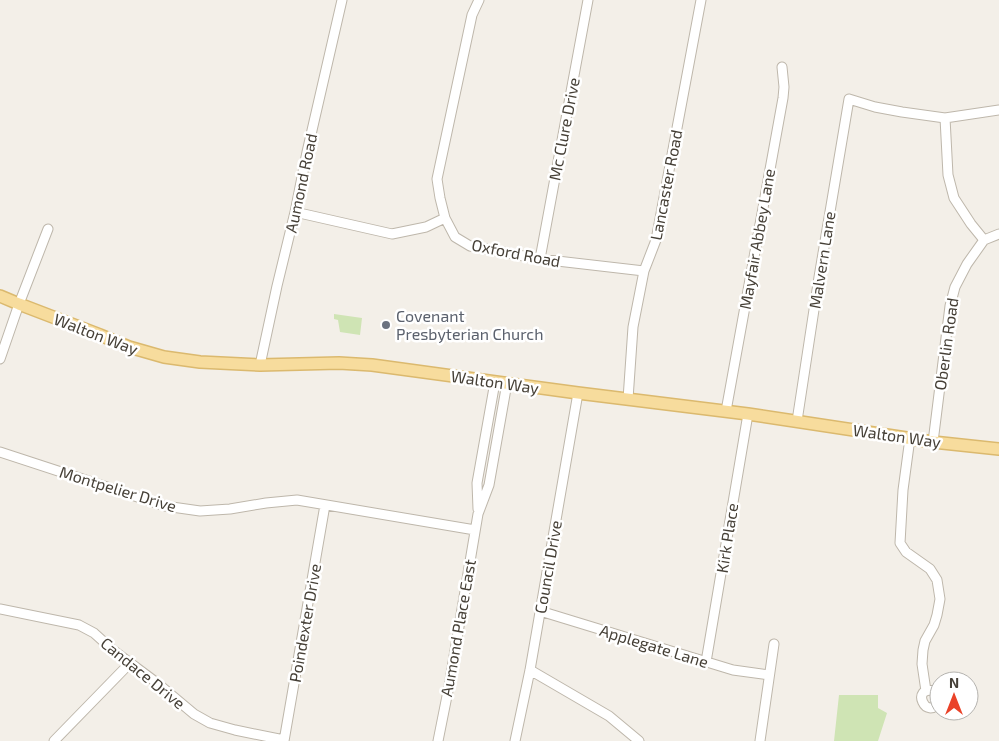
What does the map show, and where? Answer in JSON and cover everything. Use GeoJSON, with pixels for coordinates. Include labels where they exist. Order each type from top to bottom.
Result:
{"type":"FeatureCollection","features":[{"type":"Feature","properties":{"kind":"main road","name":"Walton Way"},"geometry":{"type":"LineString","coordinates":[[0,296],[100,335],[128,348],[164,358],[260,366],[372,365],[726,411],[999,450]]}},
{"type":"Feature","properties":{"kind":"street","name":"Aumond Road"},"geometry":{"type":"LineString","coordinates":[[260,366],[342,0]]}},
{"type":"Feature","properties":{"kind":"street","name":"Oxford Road"},"geometry":{"type":"LineString","coordinates":[[479,0],[472,15],[437,179],[445,218],[455,237],[470,246],[540,259],[644,271]]}},
{"type":"Feature","properties":{"kind":"street","name":"Mc Clure Drive"},"geometry":{"type":"LineString","coordinates":[[540,259],[588,0]]}},
{"type":"Feature","properties":{"kind":"street","name":"Lancaster Road"},"geometry":{"type":"LineString","coordinates":[[628,399],[633,327],[644,271],[656,240],[701,0]]}},
{"type":"Feature","properties":{"kind":"street","name":"Mayfair Abbey Lane"},"geometry":{"type":"LineString","coordinates":[[726,411],[783,98],[782,67]]}},
{"type":"Feature","properties":{"kind":"street","name":"Malvern Lane"},"geometry":{"type":"LineString","coordinates":[[796,421],[849,99],[875,108],[945,118]]}},
{"type":"Feature","properties":{"kind":"street"},"geometry":{"type":"LineString","coordinates":[[999,110],[945,118],[948,175],[954,198],[984,240],[999,234]]}},
{"type":"Feature","properties":{"kind":"street"},"geometry":{"type":"LineString","coordinates":[[295,212],[392,234],[426,227],[445,218]]}},
{"type":"Feature","properties":{"kind":"street"},"geometry":{"type":"LineString","coordinates":[[0,359],[48,229]]}},
{"type":"Feature","properties":{"kind":"street","name":"Oberlin Road"},"geometry":{"type":"LineString","coordinates":[[933,442],[950,306],[955,287],[967,264],[984,240]]}},
{"type":"Feature","properties":{"kind":"street","name":"Aumond Place East"},"geometry":{"type":"LineString","coordinates":[[478,514],[477,483],[495,382]]}},
{"type":"Feature","properties":{"kind":"street","name":"Aumond Place East"},"geometry":{"type":"LineString","coordinates":[[438,741],[478,514],[489,485],[507,383]]}},
{"type":"Feature","properties":{"kind":"street","name":"Council Drive"},"geometry":{"type":"LineString","coordinates":[[516,741],[578,393]]}},
{"type":"Feature","properties":{"kind":"street","name":"Kirk Place"},"geometry":{"type":"LineString","coordinates":[[706,662],[748,414]]}},
{"type":"Feature","properties":{"kind":"street"},"geometry":{"type":"LineString","coordinates":[[910,438],[903,490],[900,543],[906,552],[930,569],[937,580],[940,600],[934,625],[924,641],[922,664],[926,691]]}},
{"type":"Feature","properties":{"kind":"street","name":"Montpelier Drive"},"geometry":{"type":"LineString","coordinates":[[0,452],[165,506],[200,511],[297,500],[475,530]]}},
{"type":"Feature","properties":{"kind":"street","name":"Poindexter Drive"},"geometry":{"type":"LineString","coordinates":[[284,741],[325,505]]}},
{"type":"Feature","properties":{"kind":"street","name":"Candace Drive"},"geometry":{"type":"LineString","coordinates":[[0,609],[79,625],[94,634],[194,714],[210,723],[284,741]]}},
{"type":"Feature","properties":{"kind":"street","name":"Applegate Lane"},"geometry":{"type":"LineString","coordinates":[[540,611],[734,670],[769,675]]}},
{"type":"Feature","properties":{"kind":"street"},"geometry":{"type":"LineString","coordinates":[[760,741],[774,644]]}},
{"type":"Feature","properties":{"kind":"street"},"geometry":{"type":"LineString","coordinates":[[54,741],[130,663]]}},
{"type":"Feature","properties":{"kind":"street"},"geometry":{"type":"LineString","coordinates":[[530,670],[609,716],[639,741]]}},
{"type":"Feature","properties":{"kind":"street"},"geometry":{"type":"LineString","coordinates":[[929,690],[924,692],[921,698],[923,704],[929,707]]}},
{"type":"Feature","properties":{"kind":"green space"},"geometry":{"type":"Polygon","coordinates":[[[334,314],[362,318],[360,335],[340,332],[338,320],[334,319],[334,314]]]}},
{"type":"Feature","properties":{"kind":"green space"},"geometry":{"type":"Polygon","coordinates":[[[839,695],[878,695],[878,708],[887,713],[878,741],[834,741],[839,695]]]}},
{"type":"Feature","properties":{"kind":"place","name":"Covenant Presbyterian Church"},"geometry":{"type":"Point","coordinates":[386,325]}}]}
